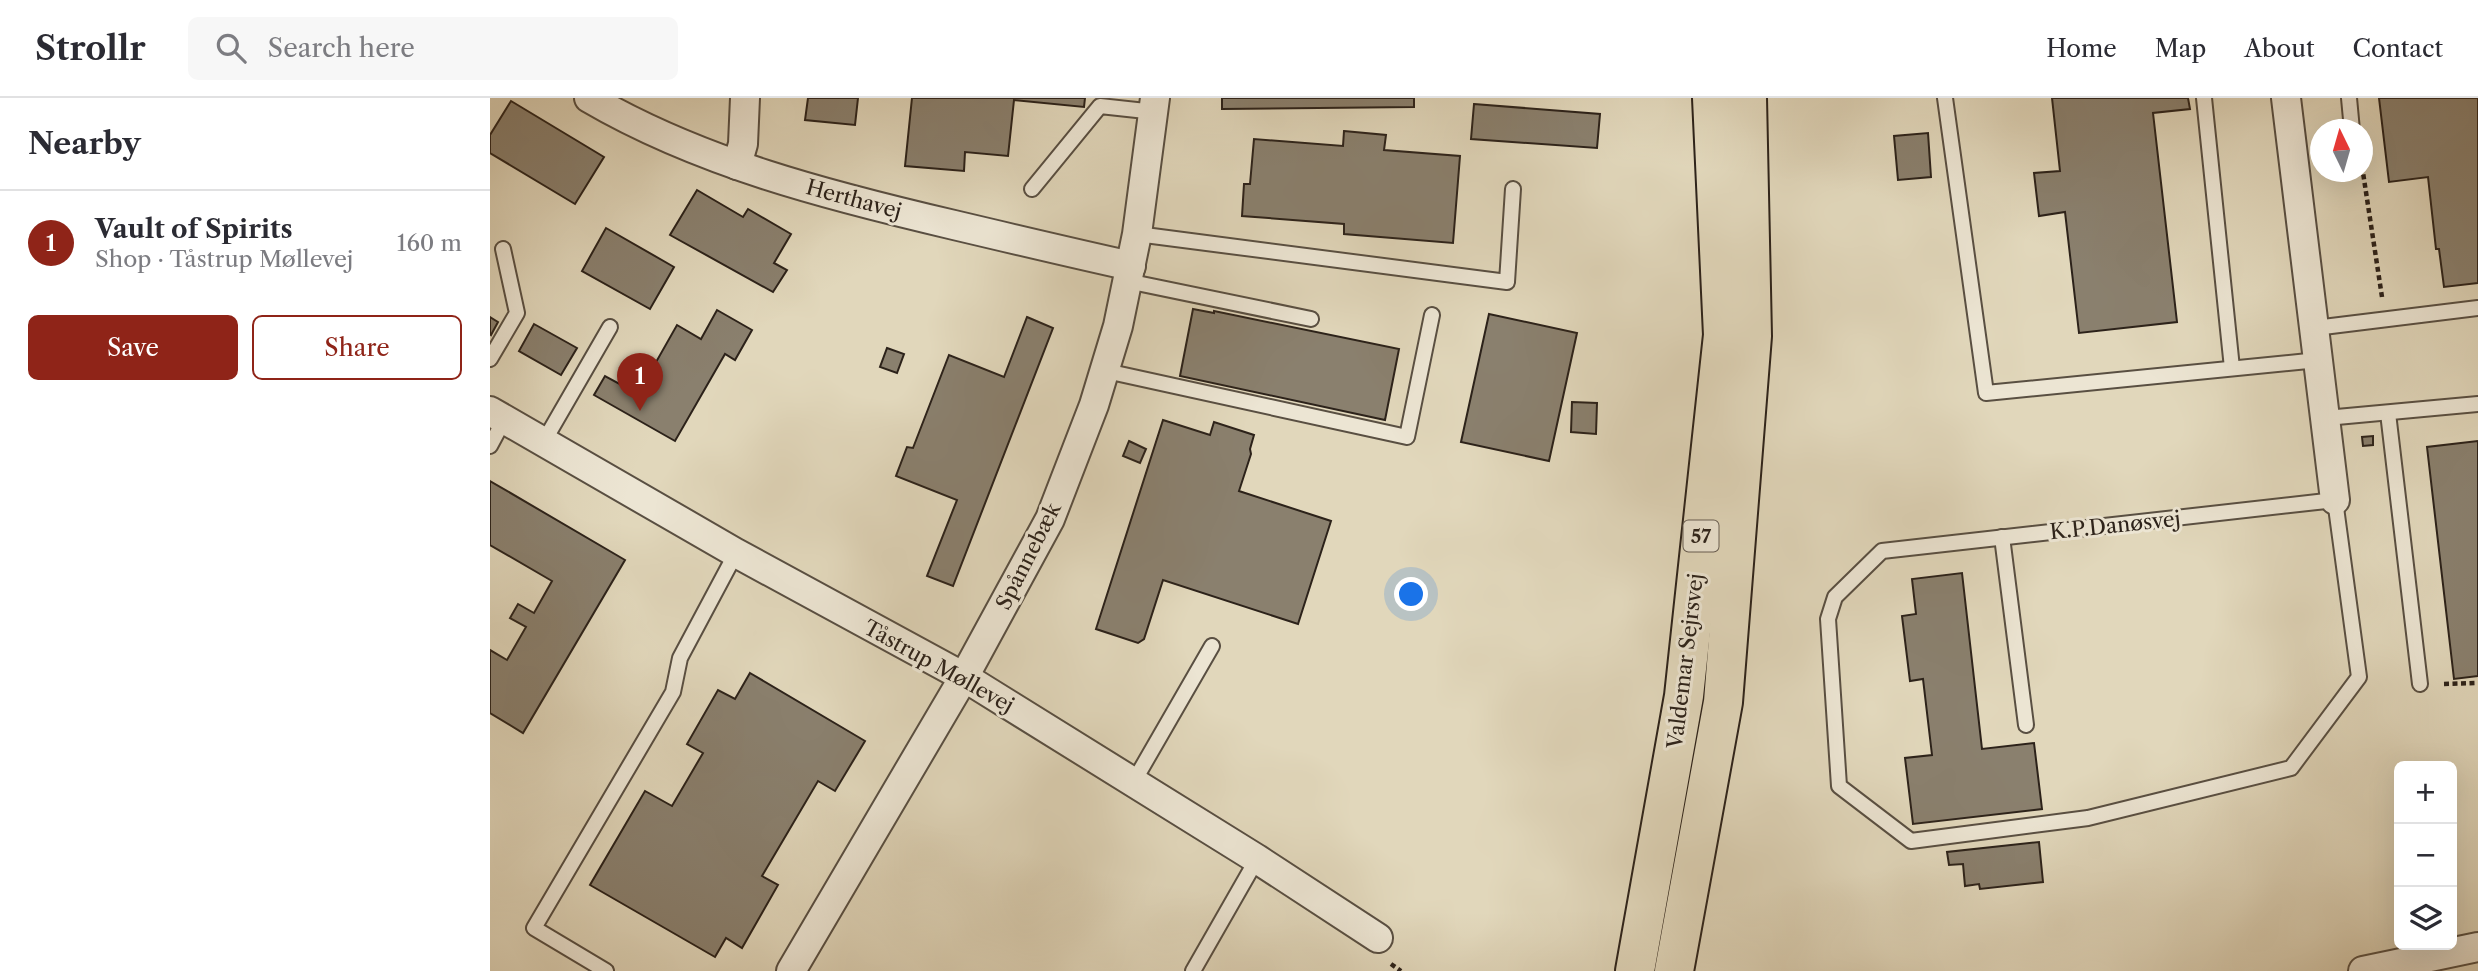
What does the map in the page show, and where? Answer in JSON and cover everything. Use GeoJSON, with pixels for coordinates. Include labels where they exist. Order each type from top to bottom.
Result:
{"type":"FeatureCollection","features":[{"type":"Feature","properties":{"kind":"main road","name":"Valdemar Sejrsvej"},"geometry":{"type":"LineString","coordinates":[[1635,971],[1684,696],[1723,335],[1712,98]]}},
{"type":"Feature","properties":{"kind":"main road","name":"Valdemar Sejrsvej"},"geometry":{"type":"LineString","coordinates":[[1674,971],[1723,702],[1752,336],[1747,98]]}},
{"type":"Feature","properties":{"kind":"street","name":"Herthavej"},"geometry":{"type":"LineString","coordinates":[[589,98],[637,125],[737,165],[881,208],[1129,273]]}},
{"type":"Feature","properties":{"kind":"street"},"geometry":{"type":"LineString","coordinates":[[737,165],[743,144],[745,98]]}},
{"type":"Feature","properties":{"kind":"street"},"geometry":{"type":"LineString","coordinates":[[2286,98],[2335,500]]}},
{"type":"Feature","properties":{"kind":"street","name":"Spånnebæk"},"geometry":{"type":"LineString","coordinates":[[791,971],[964,677],[1050,519],[1106,371],[1137,234],[1155,105]]}},
{"type":"Feature","properties":{"kind":"street","name":"Tåstrup Møllevej"},"geometry":{"type":"LineString","coordinates":[[497,416],[736,554],[964,677],[1257,859],[1378,938]]}},
{"type":"Feature","properties":{"kind":"street"},"geometry":{"type":"LineString","coordinates":[[2363,971],[2432,964],[2478,947]]}},
{"type":"Feature","properties":{"kind":"lane"},"geometry":{"type":"LineString","coordinates":[[1945,98],[1986,393],[2318,360]]}},
{"type":"Feature","properties":{"kind":"lane"},"geometry":{"type":"LineString","coordinates":[[2204,98],[2232,368]]}},
{"type":"Feature","properties":{"kind":"lane"},"geometry":{"type":"LineString","coordinates":[[2349,98],[2351,119]]}},
{"type":"Feature","properties":{"kind":"lane"},"geometry":{"type":"LineString","coordinates":[[1032,189],[1100,106],[1155,105]]}},
{"type":"Feature","properties":{"kind":"lane"},"geometry":{"type":"LineString","coordinates":[[1137,234],[1507,282],[1513,189]]}},
{"type":"Feature","properties":{"kind":"lane"},"geometry":{"type":"LineString","coordinates":[[490,359],[517,313],[503,249]]}},
{"type":"Feature","properties":{"kind":"lane"},"geometry":{"type":"LineString","coordinates":[[1129,273],[1311,319]]}},
{"type":"Feature","properties":{"kind":"lane"},"geometry":{"type":"LineString","coordinates":[[2315,328],[2478,309]]}},
{"type":"Feature","properties":{"kind":"lane"},"geometry":{"type":"LineString","coordinates":[[1106,371],[1407,437],[1432,315]]}},
{"type":"Feature","properties":{"kind":"lane"},"geometry":{"type":"LineString","coordinates":[[543,443],[610,327]]}},
{"type":"Feature","properties":{"kind":"lane"},"geometry":{"type":"LineString","coordinates":[[2326,418],[2478,404]]}},
{"type":"Feature","properties":{"kind":"lane"},"geometry":{"type":"LineString","coordinates":[[2388,413],[2420,684]]}},
{"type":"Feature","properties":{"kind":"lane"},"geometry":{"type":"LineString","coordinates":[[490,446],[497,416]]}},
{"type":"Feature","properties":{"kind":"lane","name":"K.P.Danøsvej"},"geometry":{"type":"LineString","coordinates":[[2335,500],[2360,677],[2291,768],[2088,818],[1911,841],[1839,786],[1828,619],[1835,597],[1882,551],[2335,500]]}},
{"type":"Feature","properties":{"kind":"lane"},"geometry":{"type":"LineString","coordinates":[[2002,537],[2026,725]]}},
{"type":"Feature","properties":{"kind":"lane"},"geometry":{"type":"LineString","coordinates":[[606,971],[534,928],[673,692],[680,658],[736,554]]}},
{"type":"Feature","properties":{"kind":"lane"},"geometry":{"type":"LineString","coordinates":[[1133,783],[1212,646]]}},
{"type":"Feature","properties":{"kind":"lane"},"geometry":{"type":"LineString","coordinates":[[1193,971],[1257,859]]}},
{"type":"Feature","properties":{"kind":"path"},"geometry":{"type":"LineString","coordinates":[[2364,182],[2385,320]]}},
{"type":"Feature","properties":{"kind":"path"},"geometry":{"type":"LineString","coordinates":[[2420,684],[2478,683]]}},
{"type":"Feature","properties":{"kind":"building"},"geometry":{"type":"Polygon","coordinates":[[[808,98],[858,98],[855,125],[805,120],[808,98]]]}},
{"type":"Feature","properties":{"kind":"building"},"geometry":{"type":"Polygon","coordinates":[[[912,98],[1085,98],[1084,107],[1014,100],[1008,156],[965,152],[964,171],[905,166],[912,98]]]}},
{"type":"Feature","properties":{"kind":"building"},"geometry":{"type":"Polygon","coordinates":[[[1222,98],[1414,98],[1414,107],[1222,109],[1222,98]]]}},
{"type":"Feature","properties":{"kind":"building"},"geometry":{"type":"Polygon","coordinates":[[[2052,98],[2188,98],[2190,109],[2153,113],[2177,322],[2079,333],[2065,212],[2039,216],[2034,173],[2060,171],[2052,98]]]}},
{"type":"Feature","properties":{"kind":"building"},"geometry":{"type":"Polygon","coordinates":[[[2379,98],[2478,98],[2478,283],[2444,287],[2439,249],[2436,249],[2428,177],[2389,182],[2379,98]]]}},
{"type":"Feature","properties":{"kind":"building"},"geometry":{"type":"Polygon","coordinates":[[[511,101],[604,157],[575,204],[490,153],[490,135],[511,101]]]}},
{"type":"Feature","properties":{"kind":"building"},"geometry":{"type":"Polygon","coordinates":[[[1474,104],[1600,114],[1597,148],[1471,139],[1474,104]]]}},
{"type":"Feature","properties":{"kind":"building"},"geometry":{"type":"Polygon","coordinates":[[[1344,131],[1386,135],[1384,150],[1460,156],[1453,243],[1344,234],[1344,224],[1242,216],[1244,184],[1250,184],[1254,139],[1343,146],[1344,131]]]}},
{"type":"Feature","properties":{"kind":"building"},"geometry":{"type":"Polygon","coordinates":[[[1928,133],[1931,177],[1898,180],[1894,136],[1928,133]]]}},
{"type":"Feature","properties":{"kind":"building"},"geometry":{"type":"Polygon","coordinates":[[[697,190],[743,217],[748,209],[791,234],[774,263],[787,270],[773,292],[670,235],[697,190]]]}},
{"type":"Feature","properties":{"kind":"building"},"geometry":{"type":"Polygon","coordinates":[[[606,228],[674,267],[650,309],[582,271],[606,228]]]}},
{"type":"Feature","properties":{"kind":"building"},"geometry":{"type":"Polygon","coordinates":[[[1193,309],[1399,349],[1385,420],[1180,376],[1193,309]]]}},
{"type":"Feature","properties":{"kind":"building"},"geometry":{"type":"Polygon","coordinates":[[[717,310],[752,330],[735,360],[725,354],[675,441],[594,395],[605,376],[638,394],[677,325],[701,339],[717,310]]]}},
{"type":"Feature","properties":{"kind":"building"},"geometry":{"type":"Polygon","coordinates":[[[1489,314],[1577,333],[1549,461],[1461,442],[1489,314]]]}},
{"type":"Feature","properties":{"kind":"building"},"geometry":{"type":"Polygon","coordinates":[[[490,317],[498,322],[491,335],[490,334],[490,317]]]}},
{"type":"Feature","properties":{"kind":"building"},"geometry":{"type":"Polygon","coordinates":[[[1027,317],[1053,328],[953,586],[927,576],[957,500],[896,476],[907,447],[913,448],[949,355],[1004,377],[1027,317]]]}},
{"type":"Feature","properties":{"kind":"building"},"geometry":{"type":"Polygon","coordinates":[[[534,324],[577,348],[561,375],[519,351],[534,324]]]}},
{"type":"Feature","properties":{"kind":"building"},"geometry":{"type":"Polygon","coordinates":[[[887,348],[904,354],[897,373],[880,367],[887,348]]]}},
{"type":"Feature","properties":{"kind":"building"},"geometry":{"type":"Polygon","coordinates":[[[1572,402],[1597,403],[1596,434],[1571,432],[1572,402]]]}},
{"type":"Feature","properties":{"kind":"building"},"geometry":{"type":"Polygon","coordinates":[[[1163,420],[1210,435],[1214,422],[1254,435],[1239,491],[1331,521],[1298,624],[1163,580],[1144,639],[1138,643],[1096,629],[1163,420]]]}},
{"type":"Feature","properties":{"kind":"building"},"geometry":{"type":"Polygon","coordinates":[[[2373,436],[2373,445],[2363,446],[2362,437],[2373,436]]]}},
{"type":"Feature","properties":{"kind":"building"},"geometry":{"type":"Polygon","coordinates":[[[1129,441],[1146,449],[1140,463],[1123,456],[1129,441]]]}},
{"type":"Feature","properties":{"kind":"building"},"geometry":{"type":"Polygon","coordinates":[[[2478,441],[2478,676],[2454,679],[2427,447],[2478,441]]]}},
{"type":"Feature","properties":{"kind":"building"},"geometry":{"type":"Polygon","coordinates":[[[490,481],[625,560],[523,733],[490,713],[490,650],[507,660],[526,627],[510,618],[518,604],[534,613],[552,581],[490,545],[490,481]]]}},
{"type":"Feature","properties":{"kind":"building"},"geometry":{"type":"Polygon","coordinates":[[[1962,573],[1982,749],[2034,743],[2042,809],[1913,824],[1905,758],[1932,755],[1923,679],[1910,681],[1902,616],[1916,614],[1912,579],[1962,573]]]}},
{"type":"Feature","properties":{"kind":"building"},"geometry":{"type":"Polygon","coordinates":[[[750,673],[865,741],[835,791],[818,781],[762,876],[778,885],[742,948],[726,938],[715,957],[590,885],[645,791],[672,806],[703,753],[687,744],[718,690],[735,699],[750,673]]]}},
{"type":"Feature","properties":{"kind":"building"},"geometry":{"type":"Polygon","coordinates":[[[2039,842],[2043,882],[1980,889],[1979,884],[1965,886],[1963,864],[1949,865],[1947,852],[2039,842]]]}},
{"type":"Feature","properties":{"kind":"place","name":"Vault of Spirits"},"geometry":{"type":"Point","coordinates":[640,411]}}]}
